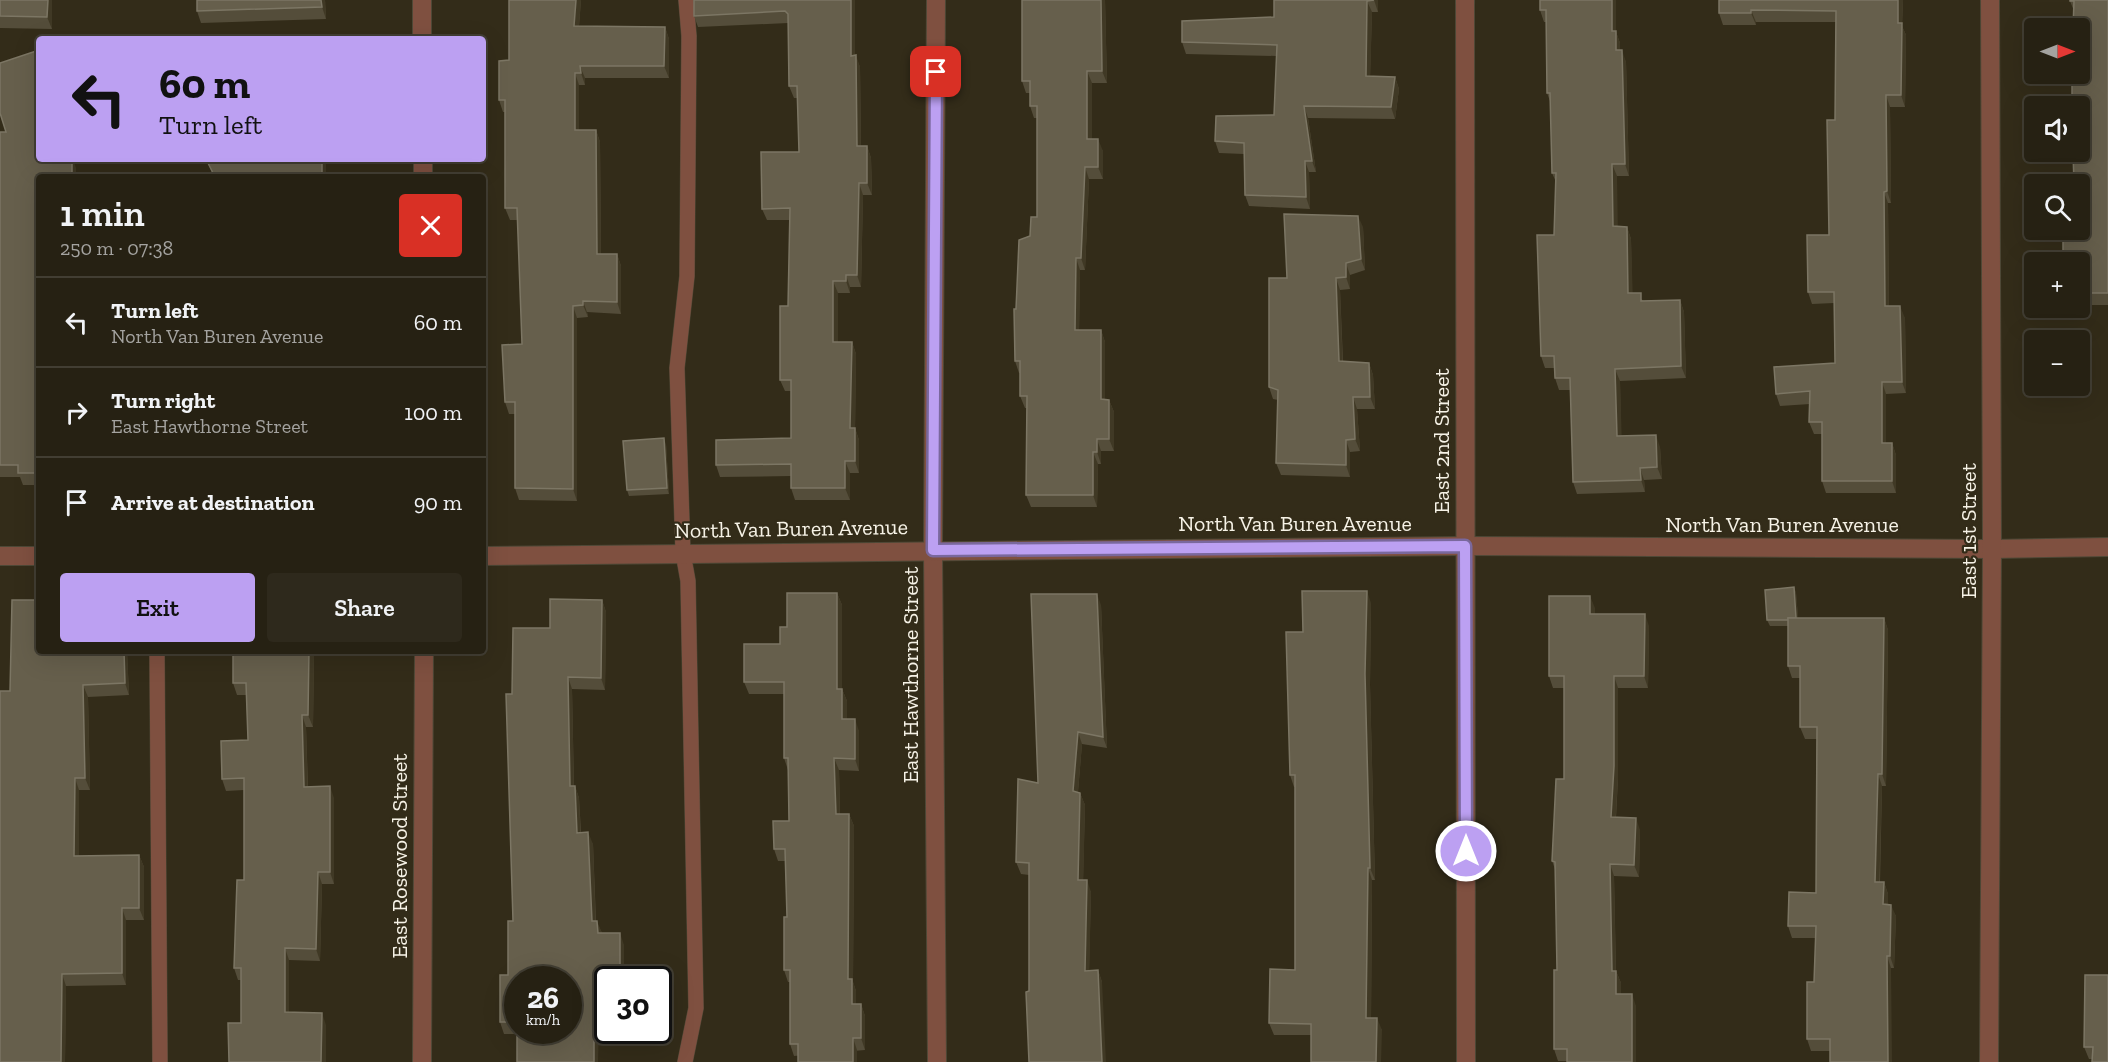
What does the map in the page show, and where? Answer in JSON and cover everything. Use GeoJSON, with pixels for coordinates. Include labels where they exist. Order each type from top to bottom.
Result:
{"type":"FeatureCollection","features":[{"type":"Feature","properties":{"kind":"street"},"geometry":{"type":"LineString","coordinates":[[422,0],[422,36]]}},
{"type":"Feature","properties":{"kind":"street","name":"East Hawthorne Street"},"geometry":{"type":"LineString","coordinates":[[936,0],[933,550],[937,1062]]}},
{"type":"Feature","properties":{"kind":"street","name":"East 2nd Street"},"geometry":{"type":"LineString","coordinates":[[1465,0],[1466,1062]]}},
{"type":"Feature","properties":{"kind":"street","name":"East 1st Street"},"geometry":{"type":"LineString","coordinates":[[1989,1062],[1992,549],[1990,0]]}},
{"type":"Feature","properties":{"kind":"street","name":"North Van Buren Avenue"},"geometry":{"type":"LineString","coordinates":[[486,556],[1465,546],[1992,549],[2108,547]]}},
{"type":"Feature","properties":{"kind":"street"},"geometry":{"type":"LineString","coordinates":[[0,556],[36,556]]}},
{"type":"Feature","properties":{"kind":"street","name":"East Rosewood Street"},"geometry":{"type":"LineString","coordinates":[[422,1062],[424,654]]}},
{"type":"Feature","properties":{"kind":"lane"},"geometry":{"type":"LineString","coordinates":[[685,1062],[696,1008],[688,582],[683,553],[677,368],[687,276],[689,36],[686,0]]}},
{"type":"Feature","properties":{"kind":"lane"},"geometry":{"type":"LineString","coordinates":[[157,654],[160,1062]]}},
{"type":"Feature","properties":{"kind":"building"},"geometry":{"type":"Polygon","coordinates":[[[0,0],[48,0],[47,17],[0,16],[0,0]]]}},
{"type":"Feature","properties":{"kind":"building"},"geometry":{"type":"Polygon","coordinates":[[[197,0],[321,0],[322,7],[197,11],[197,0]]]}},
{"type":"Feature","properties":{"kind":"building"},"geometry":{"type":"Polygon","coordinates":[[[509,0],[576,0],[574,26],[665,27],[664,66],[580,66],[581,73],[575,73],[575,130],[596,130],[597,254],[617,254],[617,302],[583,301],[583,305],[573,306],[573,489],[515,488],[515,402],[505,402],[502,345],[522,344],[517,208],[505,208],[505,100],[499,100],[499,61],[509,60],[509,0]]]}},
{"type":"Feature","properties":{"kind":"building"},"geometry":{"type":"Polygon","coordinates":[[[694,0],[851,0],[851,56],[856,55],[857,146],[867,146],[867,183],[859,183],[857,275],[846,275],[846,281],[833,281],[833,342],[852,342],[850,428],[855,428],[855,461],[845,461],[845,488],[791,488],[791,464],[716,465],[716,440],[791,438],[791,380],[780,380],[780,306],[788,306],[790,208],[762,209],[761,152],[799,152],[797,86],[789,86],[788,14],[785,11],[694,16],[694,0]]]}},
{"type":"Feature","properties":{"kind":"building"},"geometry":{"type":"Polygon","coordinates":[[[1022,0],[1101,0],[1102,71],[1087,71],[1087,139],[1098,139],[1098,167],[1085,167],[1081,258],[1076,258],[1075,330],[1101,330],[1101,399],[1109,400],[1109,439],[1097,439],[1097,452],[1093,452],[1093,495],[1026,495],[1027,396],[1020,396],[1020,361],[1015,361],[1014,309],[1016,309],[1019,240],[1030,236],[1031,217],[1037,217],[1037,106],[1030,106],[1030,81],[1022,81],[1022,0]]]}},
{"type":"Feature","properties":{"kind":"building"},"geometry":{"type":"Polygon","coordinates":[[[1274,0],[1374,0],[1367,1],[1366,76],[1395,77],[1391,107],[1304,106],[1312,161],[1305,161],[1306,197],[1245,195],[1244,143],[1215,141],[1216,116],[1274,115],[1277,45],[1182,42],[1182,21],[1274,17],[1274,0]]]}},
{"type":"Feature","properties":{"kind":"building"},"geometry":{"type":"Polygon","coordinates":[[[1540,0],[1612,0],[1612,31],[1616,31],[1616,50],[1622,50],[1625,164],[1612,164],[1613,226],[1627,227],[1628,293],[1641,293],[1641,301],[1680,300],[1681,366],[1615,369],[1617,436],[1656,435],[1657,467],[1640,468],[1641,480],[1573,482],[1570,378],[1555,378],[1554,356],[1541,356],[1537,235],[1554,235],[1556,173],[1552,173],[1550,93],[1547,93],[1546,10],[1540,10],[1540,0]]]}},
{"type":"Feature","properties":{"kind":"building"},"geometry":{"type":"Polygon","coordinates":[[[1719,0],[1898,0],[1898,23],[1902,23],[1901,95],[1886,95],[1887,191],[1884,192],[1885,306],[1900,306],[1902,382],[1882,382],[1882,443],[1892,443],[1892,481],[1822,481],[1822,422],[1809,422],[1810,391],[1776,394],[1774,367],[1835,363],[1834,292],[1808,292],[1807,235],[1829,235],[1827,120],[1835,120],[1836,11],[1751,10],[1751,13],[1719,13],[1719,0]]]}},
{"type":"Feature","properties":{"kind":"building"},"geometry":{"type":"Polygon","coordinates":[[[2108,0],[2108,293],[2090,293],[2090,252],[2063,252],[2063,240],[2090,240],[2090,174],[2074,174],[2073,162],[2090,162],[2090,96],[2072,96],[2072,84],[2090,84],[2090,18],[2073,18],[2074,1],[2070,1],[2108,0]]]}},
{"type":"Feature","properties":{"kind":"building"},"geometry":{"type":"Polygon","coordinates":[[[36,51],[36,162],[72,162],[72,174],[36,174],[36,473],[18,473],[18,465],[0,465],[0,132],[6,132],[0,113],[0,63],[36,51]]]}},
{"type":"Feature","properties":{"kind":"building"},"geometry":{"type":"Polygon","coordinates":[[[208,162],[322,162],[322,174],[214,174],[208,162]]]}},
{"type":"Feature","properties":{"kind":"building"},"geometry":{"type":"Polygon","coordinates":[[[1284,214],[1358,216],[1361,259],[1346,263],[1346,277],[1336,278],[1339,361],[1369,363],[1370,397],[1353,397],[1355,439],[1346,440],[1346,465],[1276,463],[1278,390],[1269,387],[1269,278],[1287,278],[1284,214]]]}},
{"type":"Feature","properties":{"kind":"building"},"geometry":{"type":"Polygon","coordinates":[[[664,438],[667,488],[627,490],[623,441],[664,438]]]}},
{"type":"Feature","properties":{"kind":"building"},"geometry":{"type":"Polygon","coordinates":[[[1794,587],[1796,618],[1767,620],[1765,590],[1794,587]]]}},
{"type":"Feature","properties":{"kind":"building"},"geometry":{"type":"Polygon","coordinates":[[[1302,591],[1367,591],[1365,674],[1370,868],[1368,868],[1366,1018],[1377,1018],[1376,1062],[1311,1062],[1311,1024],[1269,1023],[1270,969],[1295,970],[1295,775],[1290,775],[1286,632],[1303,632],[1302,591]]]}},
{"type":"Feature","properties":{"kind":"building"},"geometry":{"type":"Polygon","coordinates":[[[787,593],[837,593],[837,689],[842,689],[842,719],[855,719],[855,759],[834,758],[836,814],[849,814],[848,979],[852,979],[852,1004],[861,1004],[861,1038],[853,1038],[853,1062],[798,1062],[798,1044],[790,1044],[790,970],[784,970],[784,917],[787,917],[785,849],[774,849],[773,821],[789,821],[788,758],[784,758],[784,682],[744,682],[744,644],[780,644],[780,627],[787,627],[787,593]]]}},
{"type":"Feature","properties":{"kind":"building"},"geometry":{"type":"Polygon","coordinates":[[[1031,594],[1097,594],[1103,737],[1078,732],[1073,791],[1080,793],[1078,880],[1087,880],[1085,971],[1098,970],[1102,1062],[1029,1062],[1026,992],[1029,991],[1029,863],[1016,862],[1018,779],[1038,783],[1031,594]]]}},
{"type":"Feature","properties":{"kind":"building"},"geometry":{"type":"Polygon","coordinates":[[[1549,596],[1590,596],[1590,614],[1645,614],[1644,676],[1614,676],[1614,766],[1611,817],[1636,818],[1634,865],[1610,864],[1612,971],[1616,971],[1616,994],[1632,994],[1632,1062],[1567,1062],[1567,1049],[1554,1049],[1554,970],[1557,970],[1555,862],[1552,861],[1556,779],[1564,779],[1564,676],[1549,676],[1549,596]]]}},
{"type":"Feature","properties":{"kind":"building"},"geometry":{"type":"Polygon","coordinates":[[[550,599],[602,600],[601,678],[568,677],[570,786],[575,786],[577,833],[588,832],[592,921],[597,921],[598,933],[620,933],[620,966],[594,966],[594,1062],[517,1062],[517,1044],[582,1044],[582,966],[508,966],[508,921],[513,921],[506,694],[512,694],[513,628],[550,628],[550,599]]]}},
{"type":"Feature","properties":{"kind":"building"},"geometry":{"type":"Polygon","coordinates":[[[12,600],[36,600],[36,654],[124,654],[125,683],[83,685],[85,778],[75,778],[74,856],[139,855],[139,908],[122,908],[122,973],[62,974],[61,1062],[0,1062],[0,691],[10,691],[12,600]]]}},
{"type":"Feature","properties":{"kind":"building"},"geometry":{"type":"Polygon","coordinates":[[[1788,618],[1884,618],[1882,774],[1878,774],[1875,882],[1884,882],[1883,904],[1891,905],[1890,956],[1887,956],[1888,1062],[1830,1062],[1830,1039],[1807,1039],[1807,982],[1814,982],[1816,926],[1788,926],[1789,892],[1816,893],[1817,727],[1800,727],[1800,666],[1788,666],[1788,618]]]}},
{"type":"Feature","properties":{"kind":"building"},"geometry":{"type":"Polygon","coordinates":[[[233,654],[309,654],[308,715],[302,715],[304,787],[330,786],[330,872],[318,872],[316,949],[285,948],[285,1012],[322,1013],[321,1062],[229,1062],[228,1023],[241,1023],[241,968],[234,968],[237,880],[244,880],[244,778],[222,779],[221,741],[248,740],[246,683],[233,683],[233,654]]]}},
{"type":"Feature","properties":{"kind":"building"},"geometry":{"type":"Polygon","coordinates":[[[500,975],[504,975],[504,1022],[500,1022],[500,975]]]}},
{"type":"Feature","properties":{"kind":"building"},"geometry":{"type":"Polygon","coordinates":[[[2085,975],[2108,975],[2108,1062],[2092,1062],[2093,1047],[2084,1047],[2085,975]]]}},
{"type":"Feature","properties":{"kind":"route"},"geometry":{"type":"LineString","coordinates":[[936,72],[933,550],[1465,546],[1466,851]]}}]}
